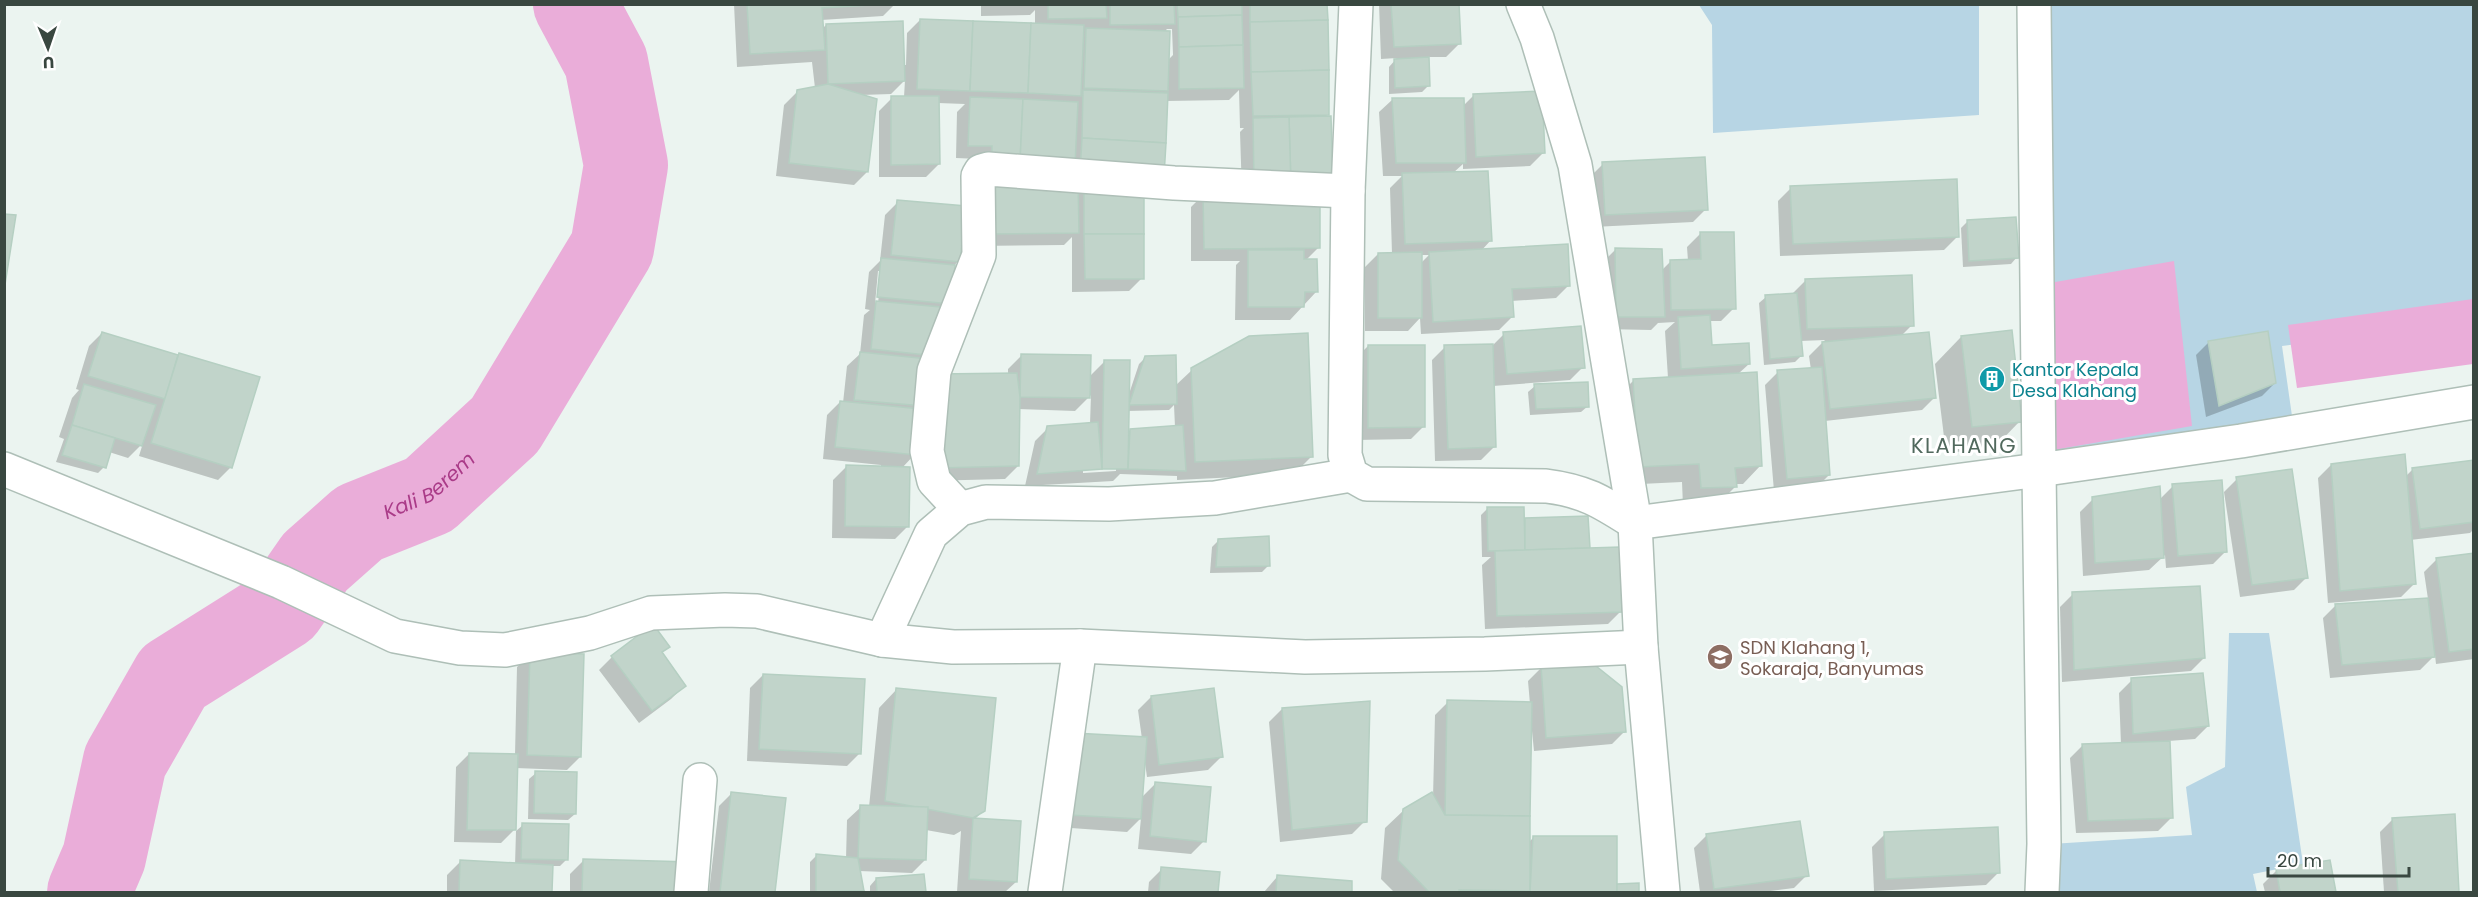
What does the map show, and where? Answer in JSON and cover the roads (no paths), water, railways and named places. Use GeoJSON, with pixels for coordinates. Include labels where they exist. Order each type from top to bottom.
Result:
{"type":"FeatureCollection","features":[{"type":"Feature","properties":{"kind":"street"},"geometry":{"type":"LineString","coordinates":[[1351,475],[1345,455],[1348,191],[1356,4]]}},
{"type":"Feature","properties":{"kind":"street"},"geometry":{"type":"LineString","coordinates":[[1523,4],[1537,38],[1575,165],[1635,523],[1641,647],[1663,892]]}},
{"type":"Feature","properties":{"kind":"street"},"geometry":{"type":"LineString","coordinates":[[2034,4],[2044,844],[2042,892]]}},
{"type":"Feature","properties":{"kind":"street"},"geometry":{"type":"LineString","coordinates":[[960,509],[934,481],[927,451],[934,371],[979,255],[978,176],[981,171],[988,169],[1174,183],[1348,191]]}},
{"type":"Feature","properties":{"kind":"street"},"geometry":{"type":"LineString","coordinates":[[882,640],[930,534],[960,509],[986,502],[1109,504],[1215,498],[1351,475],[1367,484],[1546,486],[1570,489],[1596,498],[1635,523],[2241,441],[2474,402]]}},
{"type":"Feature","properties":{"kind":"street"},"geometry":{"type":"LineString","coordinates":[[4,469],[295,588],[394,636],[460,648],[505,650],[590,633],[651,613],[697,611],[758,611],[882,640],[953,647],[1080,646],[1305,657],[1485,654],[1641,647]]}},
{"type":"Feature","properties":{"kind":"street"},"geometry":{"type":"LineString","coordinates":[[1045,892],[1080,646]]}},
{"type":"Feature","properties":{"kind":"street"},"geometry":{"type":"LineString","coordinates":[[691,892],[700,780]]}},
{"type":"Feature","properties":{"kind":"waterway","name":"Kali Berem"},"geometry":{"type":"LineString","coordinates":[[89,892],[104,857],[125,761],[173,677],[283,608],[315,562],[359,523],[429,495],[505,425],[612,248],[626,165],[606,62],[575,4]]}},
{"type":"Feature","properties":{"kind":"place","name":"Kantor Kepala Desa Klahang"},"geometry":{"type":"Point","coordinates":[1992,379]}},
{"type":"Feature","properties":{"kind":"place","name":"SDN Klahang 1, Sokaraja, Banyumas"},"geometry":{"type":"Point","coordinates":[1720,657]}},
{"type":"Feature","properties":{"kind":"district","name":"KLAHANG"},"geometry":{"type":"Point","coordinates":[1964,445]}}]}
